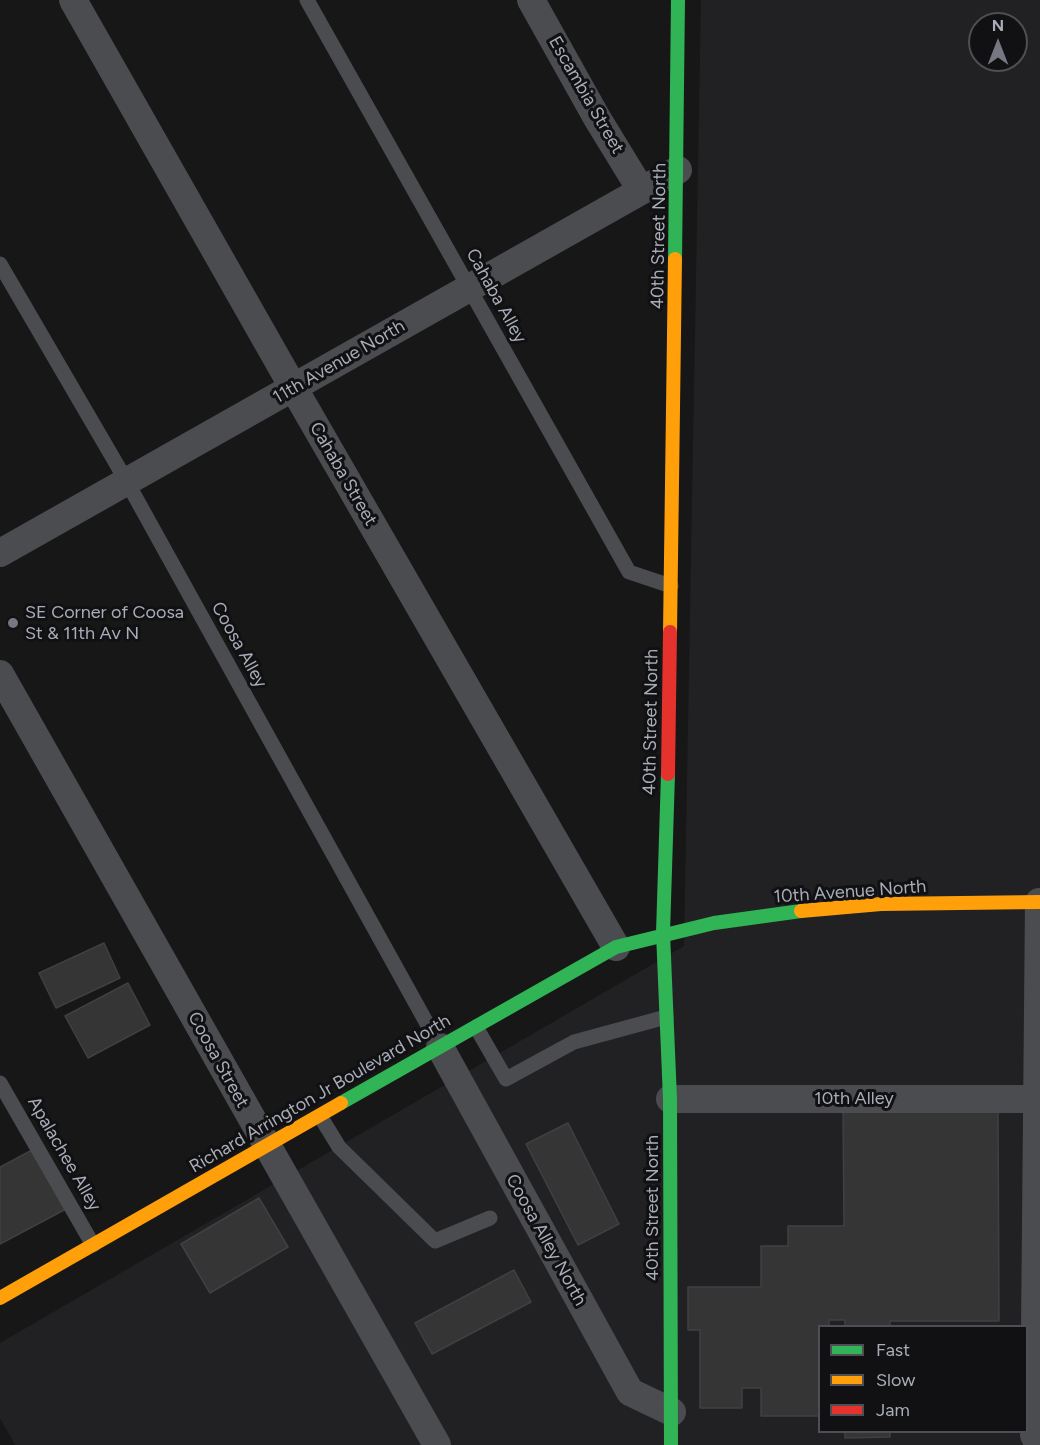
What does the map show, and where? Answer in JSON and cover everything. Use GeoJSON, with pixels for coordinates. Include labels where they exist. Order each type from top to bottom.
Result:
{"type":"FeatureCollection","features":[{"type":"Feature","properties":{"kind":"street","name":"Cahaba Street"},"geometry":{"type":"LineString","coordinates":[[73,0],[616,947]]}},
{"type":"Feature","properties":{"kind":"street","name":"Escambia Street"},"geometry":{"type":"LineString","coordinates":[[531,0],[597,118],[641,190]]}},
{"type":"Feature","properties":{"kind":"street","name":"40th Street North"},"geometry":{"type":"LineString","coordinates":[[670,1445],[672,1412],[670,1099],[663,933],[666,878],[678,170],[678,0]]}},
{"type":"Feature","properties":{"kind":"street","name":"11th Avenue North"},"geometry":{"type":"LineString","coordinates":[[0,554],[678,170]]}},
{"type":"Feature","properties":{"kind":"street","name":"Coosa Street"},"geometry":{"type":"LineString","coordinates":[[0,674],[437,1445]]}},
{"type":"Feature","properties":{"kind":"street","name":"10th Avenue North"},"geometry":{"type":"LineString","coordinates":[[663,933],[797,911],[881,904],[1040,902]]}},
{"type":"Feature","properties":{"kind":"street"},"geometry":{"type":"LineString","coordinates":[[1039,1445],[1034,1435],[1038,1254],[1040,902]]}},
{"type":"Feature","properties":{"kind":"street","name":"Richard Arrington Jr Boulevard North"},"geometry":{"type":"LineString","coordinates":[[0,1298],[616,947],[663,933]]}},
{"type":"Feature","properties":{"kind":"street","name":"Coosa Alley North"},"geometry":{"type":"LineString","coordinates":[[440,1047],[630,1392],[672,1412]]}},
{"type":"Feature","properties":{"kind":"street","name":"10th Alley"},"geometry":{"type":"LineString","coordinates":[[670,1099],[1039,1100]]}},
{"type":"Feature","properties":{"kind":"lane","name":"Cahaba Alley"},"geometry":{"type":"LineString","coordinates":[[307,0],[629,572],[671,586]]}},
{"type":"Feature","properties":{"kind":"lane","name":"Coosa Alley"},"geometry":{"type":"LineString","coordinates":[[0,264],[127,482],[440,1047]]}},
{"type":"Feature","properties":{"kind":"lane"},"geometry":{"type":"LineString","coordinates":[[476,1027],[507,1078],[574,1042],[666,1017]]}},
{"type":"Feature","properties":{"kind":"lane","name":"Apalachee Alley"},"geometry":{"type":"LineString","coordinates":[[0,1083],[93,1245]]}},
{"type":"Feature","properties":{"kind":"lane"},"geometry":{"type":"LineString","coordinates":[[320,1116],[339,1147],[435,1241],[490,1218]]}},
{"type":"Feature","properties":{"kind":"shaded area"},"geometry":{"type":"Polygon","coordinates":[[[701,0],[1040,0],[1040,1445],[15,1445],[0,1418],[0,1343],[684,946],[701,0]]]}},
{"type":"Feature","properties":{"kind":"building"},"geometry":{"type":"Polygon","coordinates":[[[104,943],[120,978],[56,1008],[39,973],[104,943]]]}},
{"type":"Feature","properties":{"kind":"building"},"geometry":{"type":"Polygon","coordinates":[[[128,983],[150,1025],[88,1058],[65,1016],[128,983]]]}},
{"type":"Feature","properties":{"kind":"building"},"geometry":{"type":"Polygon","coordinates":[[[998,1108],[999,1321],[890,1321],[890,1325],[845,1325],[845,1320],[829,1320],[829,1325],[818,1325],[818,1416],[761,1416],[761,1388],[742,1388],[742,1408],[700,1408],[700,1330],[688,1330],[688,1287],[761,1287],[761,1246],[788,1246],[788,1226],[844,1226],[843,1109],[998,1108]]]}},
{"type":"Feature","properties":{"kind":"building"},"geometry":{"type":"Polygon","coordinates":[[[568,1123],[619,1224],[578,1245],[526,1144],[568,1123]]]}},
{"type":"Feature","properties":{"kind":"building"},"geometry":{"type":"Polygon","coordinates":[[[34,1149],[66,1209],[0,1244],[0,1167],[34,1149]]]}},
{"type":"Feature","properties":{"kind":"building"},"geometry":{"type":"Polygon","coordinates":[[[259,1198],[288,1247],[210,1293],[181,1244],[259,1198]]]}},
{"type":"Feature","properties":{"kind":"building"},"geometry":{"type":"Polygon","coordinates":[[[514,1270],[531,1302],[432,1354],[415,1323],[514,1270]]]}},
{"type":"Feature","properties":{"kind":"building"},"geometry":{"type":"Polygon","coordinates":[[[845,1433],[890,1433],[890,1437],[845,1438],[845,1433]]]}},
{"type":"Feature","properties":{"kind":"traffic: fast"},"geometry":{"type":"LineString","coordinates":[[675,259],[678,0]]}},
{"type":"Feature","properties":{"kind":"traffic: fast"},"geometry":{"type":"LineString","coordinates":[[668,774],[663,933],[670,1099],[671,1445]]}},
{"type":"Feature","properties":{"kind":"traffic: fast"},"geometry":{"type":"LineString","coordinates":[[341,1103],[616,947],[714,923],[801,911]]}},
{"type":"Feature","properties":{"kind":"traffic: slow"},"geometry":{"type":"LineString","coordinates":[[670,632],[675,259]]}},
{"type":"Feature","properties":{"kind":"traffic: slow"},"geometry":{"type":"LineString","coordinates":[[801,911],[881,904],[1040,902]]}},
{"type":"Feature","properties":{"kind":"traffic: slow"},"geometry":{"type":"LineString","coordinates":[[0,1298],[341,1103]]}},
{"type":"Feature","properties":{"kind":"traffic: jam"},"geometry":{"type":"LineString","coordinates":[[668,774],[670,632]]}},
{"type":"Feature","properties":{"kind":"place","name":"SE Corner of Coosa St & 11th Av N"},"geometry":{"type":"Point","coordinates":[13,623]}}]}
